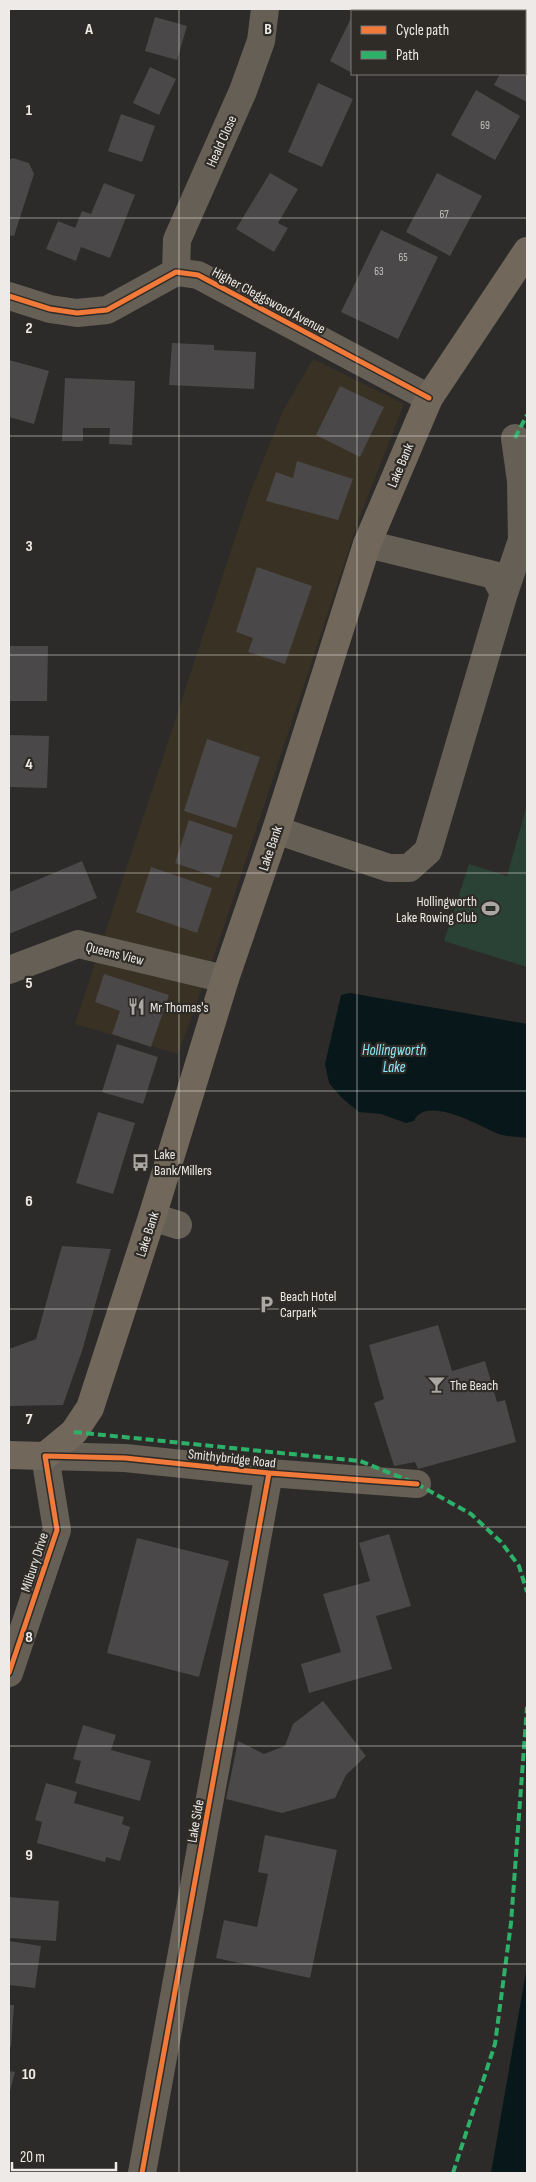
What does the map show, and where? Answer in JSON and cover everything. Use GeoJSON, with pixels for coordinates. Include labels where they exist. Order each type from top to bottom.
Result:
{"type":"FeatureCollection","features":[{"type":"Feature","properties":{"kind":"main road","name":"Lake Bank"},"geometry":{"type":"LineString","coordinates":[[45,1456],[74,1432],[90,1408],[152,1216],[225,979],[276,830],[367,544],[429,398],[527,251]]}},
{"type":"Feature","properties":{"kind":"main road","name":"Smithybridge Road"},"geometry":{"type":"LineString","coordinates":[[9,1455],[45,1456]]}},
{"type":"Feature","properties":{"kind":"street","name":"Heald Close"},"geometry":{"type":"LineString","coordinates":[[176,272],[177,240],[244,91],[261,41],[265,9]]}},
{"type":"Feature","properties":{"kind":"street"},"geometry":{"type":"LineString","coordinates":[[9,296],[50,309],[77,313],[107,310],[176,272]]}},
{"type":"Feature","properties":{"kind":"street","name":"Higher Cleggswood Avenue"},"geometry":{"type":"LineString","coordinates":[[176,272],[198,275],[429,398]]}},
{"type":"Feature","properties":{"kind":"street"},"geometry":{"type":"LineString","coordinates":[[276,830],[389,868],[409,868],[428,851],[504,593],[522,540],[521,481],[515,438]]}},
{"type":"Feature","properties":{"kind":"street"},"geometry":{"type":"LineString","coordinates":[[367,544],[494,575],[504,593]]}},
{"type":"Feature","properties":{"kind":"street","name":"Queens View"},"geometry":{"type":"LineString","coordinates":[[9,970],[78,944],[225,979]]}},
{"type":"Feature","properties":{"kind":"street"},"geometry":{"type":"LineString","coordinates":[[152,1216],[178,1226]]}},
{"type":"Feature","properties":{"kind":"street","name":"Smithybridge Road"},"geometry":{"type":"LineString","coordinates":[[45,1456],[125,1458],[269,1473],[417,1484]]}},
{"type":"Feature","properties":{"kind":"street","name":"Milbury Drive"},"geometry":{"type":"LineString","coordinates":[[9,1673],[56,1530],[45,1456]]}},
{"type":"Feature","properties":{"kind":"street","name":"Lake Side"},"geometry":{"type":"LineString","coordinates":[[142,2173],[269,1473]]}},
{"type":"Feature","properties":{"kind":"shaded area"},"geometry":{"type":"Polygon","coordinates":[[[313,359],[404,404],[360,516],[216,950],[178,1054],[75,1024],[250,493],[283,411],[313,359]]]}},
{"type":"Feature","properties":{"kind":"green space","name":"Hollingworth Lake Rowing Club"},"geometry":{"type":"Polygon","coordinates":[[[527,805],[527,967],[444,941],[469,864],[507,876],[527,805]]]}},
{"type":"Feature","properties":{"kind":"water","name":"Hollingworth Lake"},"geometry":{"type":"Polygon","coordinates":[[[350,993],[527,1024],[527,1138],[500,1134],[453,1114],[440,1111],[429,1111],[420,1114],[414,1121],[406,1123],[381,1114],[359,1112],[342,1098],[329,1083],[325,1064],[341,995],[350,993]]]}},
{"type":"Feature","properties":{"kind":"water"},"geometry":{"type":"Polygon","coordinates":[[[527,1966],[527,2173],[491,2173],[527,1966]]]}},
{"type":"Feature","properties":{"kind":"building"},"geometry":{"type":"Polygon","coordinates":[[[394,9],[396,10],[356,10],[394,9]]]}},
{"type":"Feature","properties":{"kind":"building"},"geometry":{"type":"Polygon","coordinates":[[[155,17],[187,26],[177,60],[145,51],[155,17]]]}},
{"type":"Feature","properties":{"kind":"building"},"geometry":{"type":"Polygon","coordinates":[[[351,18],[351,72],[330,61],[351,18]]]}},
{"type":"Feature","properties":{"kind":"building"},"geometry":{"type":"Polygon","coordinates":[[[526,29],[527,102],[494,85],[499,75],[526,75],[526,29]]]}},
{"type":"Feature","properties":{"kind":"building"},"geometry":{"type":"Polygon","coordinates":[[[150,67],[176,79],[159,115],[133,103],[150,67]]]}},
{"type":"Feature","properties":{"kind":"building"},"geometry":{"type":"Polygon","coordinates":[[[318,83],[353,99],[322,167],[288,152],[318,83]]]}},
{"type":"Feature","properties":{"kind":"building"},"geometry":{"type":"Polygon","coordinates":[[[476,90],[520,116],[495,160],[451,135],[476,90]]]}},
{"type":"Feature","properties":{"kind":"building"},"geometry":{"type":"Polygon","coordinates":[[[121,114],[155,126],[142,162],[108,151],[121,114]]]}},
{"type":"Feature","properties":{"kind":"building"},"geometry":{"type":"Polygon","coordinates":[[[13,158],[29,163],[34,174],[14,236],[9,235],[9,160],[13,158]]]}},
{"type":"Feature","properties":{"kind":"building"},"geometry":{"type":"Polygon","coordinates":[[[270,173],[298,189],[278,223],[288,228],[274,252],[236,229],[270,173]]]}},
{"type":"Feature","properties":{"kind":"building"},"geometry":{"type":"Polygon","coordinates":[[[437,173],[482,196],[450,256],[406,232],[437,173]]]}},
{"type":"Feature","properties":{"kind":"building"},"geometry":{"type":"Polygon","coordinates":[[[104,183],[135,195],[110,258],[81,247],[76,261],[46,249],[58,221],[75,228],[82,211],[91,214],[104,183]]]}},
{"type":"Feature","properties":{"kind":"building"},"geometry":{"type":"Polygon","coordinates":[[[381,230],[438,257],[398,339],[341,312],[381,230]]]}},
{"type":"Feature","properties":{"kind":"building"},"geometry":{"type":"Polygon","coordinates":[[[172,343],[214,345],[214,350],[256,352],[254,389],[169,385],[172,343]]]}},
{"type":"Feature","properties":{"kind":"building"},"geometry":{"type":"Polygon","coordinates":[[[9,360],[49,371],[34,424],[9,417],[9,360]]]}},
{"type":"Feature","properties":{"kind":"building"},"geometry":{"type":"Polygon","coordinates":[[[65,378],[135,381],[132,445],[109,444],[110,428],[83,428],[83,441],[62,441],[65,378]]]}},
{"type":"Feature","properties":{"kind":"building"},"geometry":{"type":"Polygon","coordinates":[[[340,386],[384,407],[360,457],[316,435],[340,386]]]}},
{"type":"Feature","properties":{"kind":"building"},"geometry":{"type":"Polygon","coordinates":[[[297,461],[353,479],[338,520],[266,501],[276,472],[293,478],[297,461]]]}},
{"type":"Feature","properties":{"kind":"building"},"geometry":{"type":"Polygon","coordinates":[[[257,567],[312,586],[285,664],[248,652],[253,638],[236,632],[257,567]]]}},
{"type":"Feature","properties":{"kind":"building"},"geometry":{"type":"Polygon","coordinates":[[[9,646],[48,646],[47,701],[9,701],[9,646]]]}},
{"type":"Feature","properties":{"kind":"building"},"geometry":{"type":"Polygon","coordinates":[[[9,735],[49,736],[47,788],[9,787],[9,735]]]}},
{"type":"Feature","properties":{"kind":"building"},"geometry":{"type":"Polygon","coordinates":[[[207,739],[260,757],[236,828],[184,811],[207,739]]]}},
{"type":"Feature","properties":{"kind":"building"},"geometry":{"type":"Polygon","coordinates":[[[189,820],[233,835],[219,878],[175,863],[189,820]]]}},
{"type":"Feature","properties":{"kind":"building"},"geometry":{"type":"Polygon","coordinates":[[[82,861],[97,898],[9,934],[9,892],[82,861]]]}},
{"type":"Feature","properties":{"kind":"building"},"geometry":{"type":"Polygon","coordinates":[[[151,867],[212,888],[197,933],[136,912],[151,867]]]}},
{"type":"Feature","properties":{"kind":"building","name":"Mr Thomas's"},"geometry":{"type":"Polygon","coordinates":[[[104,974],[169,995],[151,1047],[112,1034],[120,1011],[95,1002],[104,974]]]}},
{"type":"Feature","properties":{"kind":"building"},"geometry":{"type":"Polygon","coordinates":[[[117,1044],[158,1057],[143,1104],[102,1092],[117,1044]]]}},
{"type":"Feature","properties":{"kind":"building"},"geometry":{"type":"Polygon","coordinates":[[[98,1112],[135,1123],[113,1194],[76,1183],[98,1112]]]}},
{"type":"Feature","properties":{"kind":"building"},"geometry":{"type":"Polygon","coordinates":[[[62,1246],[111,1249],[82,1351],[63,1405],[9,1406],[9,1349],[36,1339],[62,1246]]]}},
{"type":"Feature","properties":{"kind":"building","name":"The Beach"},"geometry":{"type":"Polygon","coordinates":[[[438,1325],[452,1371],[485,1361],[497,1402],[505,1400],[516,1442],[418,1469],[415,1462],[394,1466],[374,1403],[384,1399],[369,1345],[438,1325]]]}},
{"type":"Feature","properties":{"kind":"building"},"geometry":{"type":"Polygon","coordinates":[[[389,1534],[411,1606],[376,1616],[392,1669],[309,1693],[301,1664],[341,1652],[323,1594],[370,1581],[359,1543],[389,1534]]]}},
{"type":"Feature","properties":{"kind":"building"},"geometry":{"type":"Polygon","coordinates":[[[137,1538],[229,1561],[199,1677],[107,1653],[137,1538]]]}},
{"type":"Feature","properties":{"kind":"building"},"geometry":{"type":"Polygon","coordinates":[[[323,1701],[366,1756],[346,1775],[335,1798],[282,1813],[226,1799],[238,1741],[264,1754],[285,1746],[293,1724],[323,1701]]]}},
{"type":"Feature","properties":{"kind":"building"},"geometry":{"type":"Polygon","coordinates":[[[83,1725],[116,1735],[111,1750],[151,1761],[140,1801],[75,1783],[81,1761],[73,1759],[83,1725]]]}},
{"type":"Feature","properties":{"kind":"building"},"geometry":{"type":"Polygon","coordinates":[[[46,1783],[77,1792],[74,1803],[124,1817],[122,1824],[130,1827],[120,1861],[106,1857],[105,1862],[37,1843],[42,1822],[35,1820],[46,1783]]]}},
{"type":"Feature","properties":{"kind":"building"},"geometry":{"type":"Polygon","coordinates":[[[265,1835],[337,1850],[310,1978],[216,1958],[224,1920],[257,1927],[268,1874],[258,1872],[265,1835]]]}},
{"type":"Feature","properties":{"kind":"building"},"geometry":{"type":"Polygon","coordinates":[[[9,1897],[59,1901],[56,1941],[9,1938],[9,1897]]]}},
{"type":"Feature","properties":{"kind":"building"},"geometry":{"type":"Polygon","coordinates":[[[9,1941],[41,1946],[35,1988],[9,1985],[9,1941]]]}},
{"type":"Feature","properties":{"kind":"building"},"geometry":{"type":"Polygon","coordinates":[[[9,2005],[14,2005],[11,2047],[9,2046],[9,2005]]]}},
{"type":"Feature","properties":{"kind":"building"},"geometry":{"type":"Polygon","coordinates":[[[9,2071],[15,2072],[9,2095],[9,2071]]]}},
{"type":"Feature","properties":{"kind":"marked path"},"geometry":{"type":"LineString","coordinates":[[515,438],[527,415]]}},
{"type":"Feature","properties":{"kind":"marked path"},"geometry":{"type":"LineString","coordinates":[[74,1432],[360,1461],[417,1484],[471,1514],[501,1542],[519,1566],[527,1592]]}},
{"type":"Feature","properties":{"kind":"marked path"},"geometry":{"type":"LineString","coordinates":[[453,2173],[495,2044],[511,1923],[527,1707]]}},
{"type":"Feature","properties":{"kind":"cycle path"},"geometry":{"type":"LineString","coordinates":[[9,296],[50,309],[77,313],[107,310],[176,272],[198,275],[429,398]]}},
{"type":"Feature","properties":{"kind":"cycle path"},"geometry":{"type":"LineString","coordinates":[[9,1673],[57,1530],[45,1456],[125,1458],[269,1473],[417,1484]]}},
{"type":"Feature","properties":{"kind":"cycle path"},"geometry":{"type":"LineString","coordinates":[[142,2173],[269,1473]]}},
{"type":"Feature","properties":{"kind":"place","name":"Hollingworth Lake Rowing Club"},"geometry":{"type":"Point","coordinates":[491,909]}},
{"type":"Feature","properties":{"kind":"place","name":"Mr Thomas's"},"geometry":{"type":"Point","coordinates":[136,1007]}},
{"type":"Feature","properties":{"kind":"place","name":"Lake Bank/Millers"},"geometry":{"type":"Point","coordinates":[140,1162]}},
{"type":"Feature","properties":{"kind":"place","name":"Beach Hotel Carpark"},"geometry":{"type":"Point","coordinates":[266,1304]}},
{"type":"Feature","properties":{"kind":"place","name":"The Beach"},"geometry":{"type":"Point","coordinates":[436,1385]}}]}
